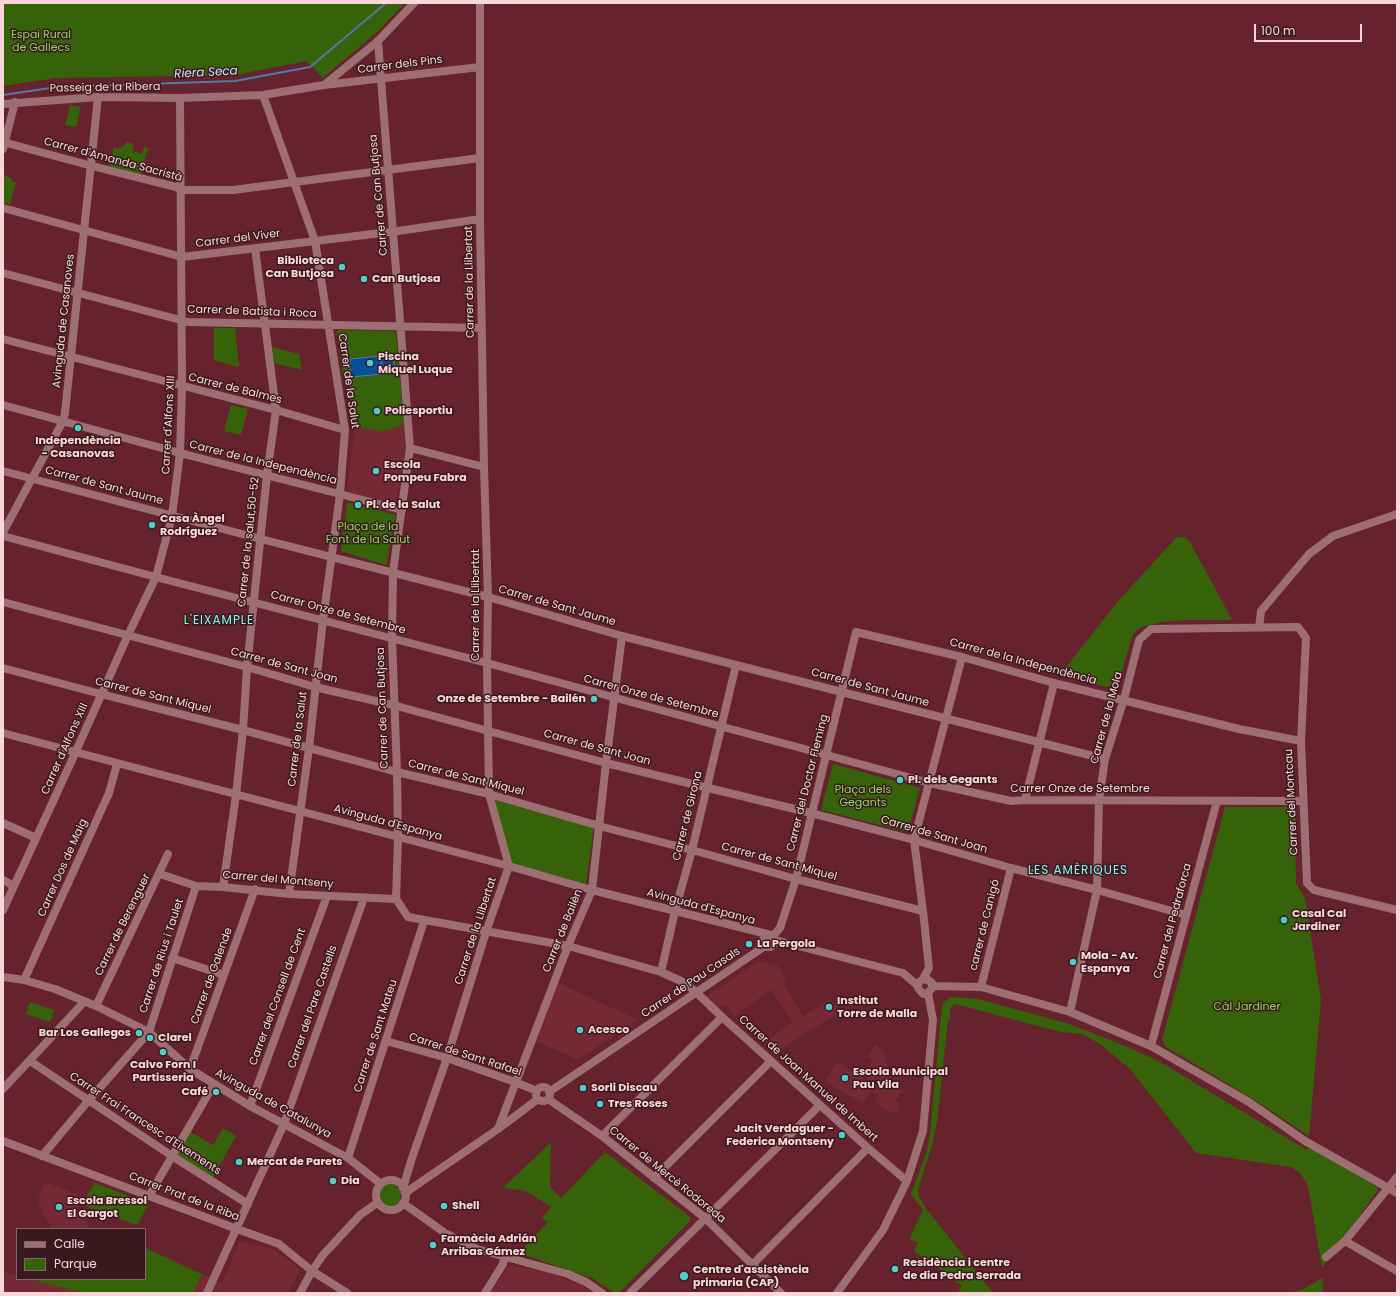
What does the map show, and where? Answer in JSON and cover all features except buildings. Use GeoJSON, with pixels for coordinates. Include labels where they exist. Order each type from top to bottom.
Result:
{"type":"FeatureCollection","features":[{"type":"Feature","properties":{"kind":"street"},"geometry":{"type":"LineString","coordinates":[[324,85],[378,41],[414,3]]}},
{"type":"Feature","properties":{"kind":"street","name":"Carrer de la Llibertat"},"geometry":{"type":"LineString","coordinates":[[404,1190],[412,1158],[447,1058],[486,932],[509,866],[489,794],[487,730],[488,597],[484,467],[480,219],[480,3]]}},
{"type":"Feature","properties":{"kind":"street","name":"Carrer de Can Butjosa"},"geometry":{"type":"LineString","coordinates":[[378,41],[410,448],[393,572],[393,705],[397,772],[398,838],[396,899]]}},
{"type":"Feature","properties":{"kind":"street","name":"Carrer dels Pins"},"geometry":{"type":"LineString","coordinates":[[324,85],[480,67]]}},
{"type":"Feature","properties":{"kind":"street","name":"Passeig de la Ribera"},"geometry":{"type":"LineString","coordinates":[[3,104],[15,102],[98,98],[180,98],[263,94],[324,85]]}},
{"type":"Feature","properties":{"kind":"street","name":"Carrer de la Salut"},"geometry":{"type":"LineString","coordinates":[[263,94],[315,241],[345,430],[340,494],[323,620],[309,748],[299,811],[289,894]]}},
{"type":"Feature","properties":{"kind":"street","name":"Avinguda de Casanoves"},"geometry":{"type":"LineString","coordinates":[[3,532],[63,421],[65,414],[98,98]]}},
{"type":"Feature","properties":{"kind":"street","name":"Carrer d'Alfons XIII"},"geometry":{"type":"LineString","coordinates":[[3,910],[128,635],[156,577],[172,516],[180,453],[182,387],[180,98]]}},
{"type":"Feature","properties":{"kind":"street"},"geometry":{"type":"LineString","coordinates":[[4,144],[15,102]]}},
{"type":"Feature","properties":{"kind":"street","name":"Carrer d'Amanda Sacristà"},"geometry":{"type":"LineString","coordinates":[[4,144],[176,187],[181,190],[233,190],[480,158]]}},
{"type":"Feature","properties":{"kind":"street","name":"Carrer del Viver"},"geometry":{"type":"LineString","coordinates":[[3,208],[182,257],[480,219]]}},
{"type":"Feature","properties":{"kind":"street","name":"Carrer de la salut,50-52"},"geometry":{"type":"LineString","coordinates":[[223,887],[236,795],[243,730],[247,667],[267,475],[276,410],[256,248]]}},
{"type":"Feature","properties":{"kind":"street","name":"Carrer de Batista i Roca"},"geometry":{"type":"LineString","coordinates":[[3,273],[182,321],[482,328]]}},
{"type":"Feature","properties":{"kind":"street","name":"Carrer de Balmes"},"geometry":{"type":"LineString","coordinates":[[3,339],[182,387],[276,410],[345,430]]}},
{"type":"Feature","properties":{"kind":"street","name":"Carrer de la Independència"},"geometry":{"type":"LineString","coordinates":[[3,405],[180,453],[402,510]]}},
{"type":"Feature","properties":{"kind":"street"},"geometry":{"type":"LineString","coordinates":[[410,448],[484,467]]}},
{"type":"Feature","properties":{"kind":"street","name":"Carrer de Sant Jaume"},"geometry":{"type":"LineString","coordinates":[[3,471],[488,597],[622,636],[1105,759]]}},
{"type":"Feature","properties":{"kind":"street"},"geometry":{"type":"LineString","coordinates":[[1259,628],[1261,611],[1309,554],[1332,536],[1397,514]]}},
{"type":"Feature","properties":{"kind":"street","name":"Carrer Onze de Setembre"},"geometry":{"type":"LineString","coordinates":[[3,536],[487,663],[614,699],[930,783],[1011,801],[1303,801]]}},
{"type":"Feature","properties":{"kind":"street","name":"Carrer de Sant Joan"},"geometry":{"type":"LineString","coordinates":[[3,602],[247,667],[316,687],[393,705],[606,763],[811,813],[914,840],[1011,868],[1186,915]]}},
{"type":"Feature","properties":{"kind":"street","name":"Carrer de la Mola"},"geometry":{"type":"LineString","coordinates":[[1070,1012],[1097,890],[1099,800],[1105,759],[1124,699],[1139,640],[1150,629],[1298,627]]}},
{"type":"Feature","properties":{"kind":"street","name":"Carrer del Montcau"},"geometry":{"type":"LineString","coordinates":[[1298,627],[1306,638],[1301,742],[1307,883],[1314,890],[1397,910]]}},
{"type":"Feature","properties":{"kind":"street","name":"Carrer de la Independència"},"geometry":{"type":"LineString","coordinates":[[856,632],[962,657],[1054,683],[1124,699],[1239,729],[1301,742]]}},
{"type":"Feature","properties":{"kind":"street","name":"Carrer del Doctor Fleming"},"geometry":{"type":"LineString","coordinates":[[772,937],[780,928],[796,879],[856,632]]}},
{"type":"Feature","properties":{"kind":"street","name":"Carrer de Bailèn"},"geometry":{"type":"LineString","coordinates":[[498,1129],[568,946],[592,890],[622,636]]}},
{"type":"Feature","properties":{"kind":"street"},"geometry":{"type":"LineString","coordinates":[[928,993],[921,992],[920,982],[929,968],[914,840],[962,657]]}},
{"type":"Feature","properties":{"kind":"street","name":"Carrer de Girona"},"geometry":{"type":"LineString","coordinates":[[661,972],[674,911],[692,850],[736,665]]}},
{"type":"Feature","properties":{"kind":"street","name":"Carrer de Sant Miquel"},"geometry":{"type":"LineString","coordinates":[[3,668],[243,730],[397,772],[489,794],[600,826],[796,879],[923,911]]}},
{"type":"Feature","properties":{"kind":"street"},"geometry":{"type":"LineString","coordinates":[[1025,800],[1054,683]]}},
{"type":"Feature","properties":{"kind":"street","name":"Avinguda d'Espanya"},"geometry":{"type":"LineString","coordinates":[[3,733],[772,937],[903,973],[920,982]]}},
{"type":"Feature","properties":{"kind":"street","name":"Carrer Dos de Maig"},"geometry":{"type":"LineString","coordinates":[[24,980],[109,793],[116,764]]}},
{"type":"Feature","properties":{"kind":"street","name":"Carrer del Pedraforca"},"geometry":{"type":"LineString","coordinates":[[1151,1046],[1217,801]]}},
{"type":"Feature","properties":{"kind":"street"},"geometry":{"type":"LineString","coordinates":[[3,823],[36,838]]}},
{"type":"Feature","properties":{"kind":"street","name":"Carrer de Berenguer"},"geometry":{"type":"LineString","coordinates":[[96,1006],[160,874],[168,854]]}},
{"type":"Feature","properties":{"kind":"street","name":"carrer de Canigó"},"geometry":{"type":"LineString","coordinates":[[981,987],[1011,868]]}},
{"type":"Feature","properties":{"kind":"street","name":"Carrer del Montseny"},"geometry":{"type":"LineString","coordinates":[[160,874],[196,886],[255,889],[289,894],[396,899]]}},
{"type":"Feature","properties":{"kind":"street"},"geometry":{"type":"LineString","coordinates":[[3,880],[14,886]]}},
{"type":"Feature","properties":{"kind":"street","name":"Carrer de Rius i Taulet"},"geometry":{"type":"LineString","coordinates":[[149,1032],[196,886]]}},
{"type":"Feature","properties":{"kind":"street","name":"Carrer de Galende"},"geometry":{"type":"LineString","coordinates":[[190,1069],[255,889]]}},
{"type":"Feature","properties":{"kind":"street","name":"Carrer del Consell de Cent"},"geometry":{"type":"LineString","coordinates":[[250,1106],[327,896]]}},
{"type":"Feature","properties":{"kind":"street","name":"Carrer del Pare Castells"},"geometry":{"type":"LineString","coordinates":[[207,1293],[284,1124],[364,898]]}},
{"type":"Feature","properties":{"kind":"street","name":"Carrer de Joan Manuel de Imbert"},"geometry":{"type":"LineString","coordinates":[[396,899],[408,917],[568,946],[661,972],[681,981],[696,992],[771,1062],[907,1181]]}},
{"type":"Feature","properties":{"kind":"street","name":"Carrer de Sant Mateu"},"geometry":{"type":"LineString","coordinates":[[348,1158],[424,920]]}},
{"type":"Feature","properties":{"kind":"street","name":"Carrer de Pau Casals"},"geometry":{"type":"LineString","coordinates":[[549,1096],[696,992],[765,946],[773,946],[772,937]]}},
{"type":"Feature","properties":{"kind":"street"},"geometry":{"type":"LineString","coordinates":[[172,958],[224,975]]}},
{"type":"Feature","properties":{"kind":"street","name":"Avinguda de Catalunya"},"geometry":{"type":"LineString","coordinates":[[3,977],[24,980],[55,989],[96,1006],[149,1032],[190,1069],[250,1106],[348,1158],[382,1184]]}},
{"type":"Feature","properties":{"kind":"street"},"geometry":{"type":"LineString","coordinates":[[920,982],[928,980],[932,986]]}},
{"type":"Feature","properties":{"kind":"street"},"geometry":{"type":"LineString","coordinates":[[932,986],[981,987],[1070,1012],[1151,1046],[1249,1102],[1305,1141],[1397,1192]]}},
{"type":"Feature","properties":{"kind":"street"},"geometry":{"type":"LineString","coordinates":[[837,1293],[883,1230],[907,1181],[923,1131],[933,1020],[928,993],[932,986]]}},
{"type":"Feature","properties":{"kind":"street"},"geometry":{"type":"LineString","coordinates":[[3,1089],[84,1002]]}},
{"type":"Feature","properties":{"kind":"street"},"geometry":{"type":"LineString","coordinates":[[602,1136],[722,1017]]}},
{"type":"Feature","properties":{"kind":"street"},"geometry":{"type":"LineString","coordinates":[[42,1156],[149,1032]]}},
{"type":"Feature","properties":{"kind":"street","name":"Carrer de Sant Rafael"},"geometry":{"type":"LineString","coordinates":[[386,1041],[447,1058],[515,1082],[537,1095]]}},
{"type":"Feature","properties":{"kind":"street","name":"Carrer Frai Francesc d'Eixements"},"geometry":{"type":"LineString","coordinates":[[30,1061],[172,1156],[248,1204]]}},
{"type":"Feature","properties":{"kind":"street"},"geometry":{"type":"LineString","coordinates":[[654,1178],[771,1062]]}},
{"type":"Feature","properties":{"kind":"street"},"geometry":{"type":"LineString","coordinates":[[148,1196],[214,1084]]}},
{"type":"Feature","properties":{"kind":"street"},"geometry":{"type":"LineString","coordinates":[[404,1190],[498,1129],[537,1095],[540,1088],[545,1088],[549,1096],[544,1101],[537,1095]]}},
{"type":"Feature","properties":{"kind":"street","name":"Carrer de Mercè Rodoreda"},"geometry":{"type":"LineString","coordinates":[[549,1096],[705,1218],[781,1293]]}},
{"type":"Feature","properties":{"kind":"street"},"geometry":{"type":"LineString","coordinates":[[630,1293],[820,1105]]}},
{"type":"Feature","properties":{"kind":"street","name":"Carrer Prat de la Riba"},"geometry":{"type":"LineString","coordinates":[[3,1141],[279,1244],[312,1271],[347,1293]]}},
{"type":"Feature","properties":{"kind":"street"},"geometry":{"type":"LineString","coordinates":[[753,1264],[868,1148]]}},
{"type":"Feature","properties":{"kind":"street"},"geometry":{"type":"LineString","coordinates":[[1326,1257],[1345,1241],[1397,1177]]}},
{"type":"Feature","properties":{"kind":"street"},"geometry":{"type":"LineString","coordinates":[[391,1181],[400,1184],[404,1190],[403,1203],[396,1209],[386,1209],[377,1203],[376,1193],[382,1184],[391,1181]]}},
{"type":"Feature","properties":{"kind":"street"},"geometry":{"type":"LineString","coordinates":[[300,1293],[323,1255],[360,1215],[377,1203]]}},
{"type":"Feature","properties":{"kind":"street"},"geometry":{"type":"LineString","coordinates":[[403,1203],[444,1233],[476,1249],[568,1274],[586,1282],[602,1293]]}},
{"type":"Feature","properties":{"kind":"street"},"geometry":{"type":"LineString","coordinates":[[1345,1241],[1397,1272]]}},
{"type":"Feature","properties":{"kind":"street"},"geometry":{"type":"LineString","coordinates":[[485,1293],[503,1264],[505,1256]]}},
{"type":"Feature","properties":{"kind":"shaded area","name":"Escola Pompeu Fabra"},"geometry":{"type":"Polygon","coordinates":[[[404,424],[406,453],[396,500],[393,504],[349,492],[347,489],[355,428],[391,429],[404,424]]]}},
{"type":"Feature","properties":{"kind":"shaded area","name":"Institut Torre de Malla"},"geometry":{"type":"Polygon","coordinates":[[[759,961],[778,966],[786,981],[784,983],[803,1016],[829,1000],[832,1006],[837,1003],[841,1011],[773,1054],[765,1041],[793,1022],[771,990],[734,1016],[726,1004],[719,1008],[705,997],[759,961]]]}},
{"type":"Feature","properties":{"kind":"shaded area","name":"Acesco"},"geometry":{"type":"Polygon","coordinates":[[[556,982],[638,1020],[578,1060],[534,1040],[556,982]]]}},
{"type":"Feature","properties":{"kind":"shaded area","name":"Escola Municipal Pau Vila"},"geometry":{"type":"Polygon","coordinates":[[[875,1045],[884,1051],[888,1068],[894,1072],[891,1076],[891,1084],[902,1090],[896,1100],[900,1103],[898,1108],[901,1111],[899,1114],[893,1111],[891,1113],[875,1103],[878,1095],[871,1091],[863,1103],[825,1082],[837,1062],[866,1080],[873,1068],[869,1066],[872,1060],[867,1057],[875,1045]]]}},
{"type":"Feature","properties":{"kind":"shaded area","name":"Escola Bressol El Gargot"},"geometry":{"type":"Polygon","coordinates":[[[45,1182],[79,1195],[76,1203],[78,1208],[87,1212],[87,1228],[50,1228],[51,1225],[42,1213],[43,1210],[38,1205],[38,1200],[45,1182]]]}},
{"type":"Feature","properties":{"kind":"shaded area"},"geometry":{"type":"Polygon","coordinates":[[[240,1241],[275,1250],[300,1269],[288,1293],[193,1293],[202,1274],[222,1283],[240,1241]]]}},
{"type":"Feature","properties":{"kind":"shaded area"},"geometry":{"type":"Polygon","coordinates":[[[509,1265],[546,1272],[581,1285],[592,1293],[491,1293],[509,1265]]]}},
{"type":"Feature","properties":{"kind":"shaded area"},"geometry":{"type":"Polygon","coordinates":[[[3,1272],[16,1276],[16,1280],[33,1280],[84,1293],[3,1293],[3,1272]]]}},
{"type":"Feature","properties":{"kind":"green space","name":"Espai Rural de Gallecs"},"geometry":{"type":"Polygon","coordinates":[[[3,3],[405,3],[378,31],[323,78],[307,61],[235,75],[56,78],[3,86],[3,3]]]}},
{"type":"Feature","properties":{"kind":"green space"},"geometry":{"type":"Polygon","coordinates":[[[70,105],[81,107],[76,127],[65,125],[70,105]]]}},
{"type":"Feature","properties":{"kind":"green space"},"geometry":{"type":"Polygon","coordinates":[[[126,142],[134,144],[132,151],[142,154],[144,147],[148,148],[141,174],[109,166],[114,148],[121,148],[122,146],[125,146],[126,142]]]}},
{"type":"Feature","properties":{"kind":"green space"},"geometry":{"type":"Polygon","coordinates":[[[3,175],[11,178],[11,181],[16,182],[10,204],[3,203],[3,175]]]}},
{"type":"Feature","properties":{"kind":"green space"},"geometry":{"type":"Polygon","coordinates":[[[214,328],[235,328],[239,367],[214,360],[214,328]]]}},
{"type":"Feature","properties":{"kind":"green space","name":"Piscina Miquel Luque"},"geometry":{"type":"Polygon","coordinates":[[[339,330],[392,331],[396,333],[404,424],[379,432],[375,429],[355,428],[353,426],[349,384],[344,382],[337,332],[339,330]]]}},
{"type":"Feature","properties":{"kind":"green space"},"geometry":{"type":"Polygon","coordinates":[[[272,347],[299,354],[302,370],[274,363],[272,347]]]}},
{"type":"Feature","properties":{"kind":"green space"},"geometry":{"type":"Polygon","coordinates":[[[231,405],[248,409],[241,435],[224,431],[231,405]]]}},
{"type":"Feature","properties":{"kind":"green space","name":"Plaça de la Font de la Salut"},"geometry":{"type":"Polygon","coordinates":[[[347,502],[396,515],[386,565],[341,551],[347,502]]]}},
{"type":"Feature","properties":{"kind":"green space"},"geometry":{"type":"Polygon","coordinates":[[[1177,537],[1185,537],[1190,542],[1232,620],[1186,620],[1161,622],[1141,627],[1133,634],[1118,684],[1107,687],[1060,675],[1119,600],[1177,537]]]}},
{"type":"Feature","properties":{"kind":"green space","name":"Plaça dels Gegants"},"geometry":{"type":"Polygon","coordinates":[[[833,764],[920,788],[908,832],[821,810],[833,764]]]}},
{"type":"Feature","properties":{"kind":"green space"},"geometry":{"type":"Polygon","coordinates":[[[494,800],[594,827],[586,884],[511,863],[494,800]]]}},
{"type":"Feature","properties":{"kind":"green space","name":"Càl Jardiner"},"geometry":{"type":"Polygon","coordinates":[[[1225,807],[1285,807],[1292,808],[1295,814],[1296,883],[1305,898],[1321,1000],[1309,1136],[1250,1097],[1166,1047],[1162,1040],[1225,807]]]}},
{"type":"Feature","properties":{"kind":"green space"},"geometry":{"type":"Polygon","coordinates":[[[950,997],[978,999],[1069,1024],[1128,1047],[1160,1062],[1305,1149],[1315,1149],[1377,1187],[1378,1190],[1322,1268],[1310,1197],[1307,1184],[1301,1174],[1291,1167],[1196,1153],[1130,1069],[1100,1044],[1082,1034],[1061,1032],[955,1004],[950,1009],[950,1020],[948,1020],[937,1122],[931,1149],[918,1189],[919,1197],[925,1207],[993,1293],[958,1293],[962,1285],[955,1282],[957,1278],[928,1263],[929,1260],[914,1252],[918,1243],[909,1239],[923,1210],[911,1194],[926,1154],[930,1135],[942,1004],[950,997]]]}},
{"type":"Feature","properties":{"kind":"green space"},"geometry":{"type":"Polygon","coordinates":[[[30,1002],[54,1010],[50,1022],[26,1014],[30,1002]]]}},
{"type":"Feature","properties":{"kind":"green space"},"geometry":{"type":"Polygon","coordinates":[[[223,1128],[236,1136],[211,1181],[172,1156],[187,1130],[213,1145],[223,1128]]]}},
{"type":"Feature","properties":{"kind":"green space"},"geometry":{"type":"Polygon","coordinates":[[[551,1142],[550,1187],[561,1198],[605,1152],[690,1217],[690,1221],[619,1293],[615,1293],[592,1278],[519,1253],[548,1222],[542,1218],[551,1207],[526,1191],[503,1188],[551,1142]]]}},
{"type":"Feature","properties":{"kind":"green space"},"geometry":{"type":"Polygon","coordinates":[[[95,1183],[149,1204],[137,1225],[91,1209],[85,1205],[84,1201],[95,1183]]]}},
{"type":"Feature","properties":{"kind":"green space"},"geometry":{"type":"Polygon","coordinates":[[[390,1184],[398,1187],[401,1195],[398,1203],[390,1206],[382,1203],[379,1195],[382,1187],[390,1184]]]}},
{"type":"Feature","properties":{"kind":"green space"},"geometry":{"type":"Polygon","coordinates":[[[146,1248],[202,1274],[193,1293],[84,1293],[33,1280],[146,1280],[146,1248]]]}},
{"type":"Feature","properties":{"kind":"green space"},"geometry":{"type":"Polygon","coordinates":[[[1323,1278],[1322,1293],[1291,1293],[1301,1290],[1323,1278]]]}},
{"type":"Feature","properties":{"kind":"water"},"geometry":{"type":"Polygon","coordinates":[[[393,355],[395,373],[383,374],[381,356],[393,355]]]}},
{"type":"Feature","properties":{"kind":"water"},"geometry":{"type":"Polygon","coordinates":[[[380,356],[382,374],[351,377],[350,359],[380,356]]]}},
{"type":"Feature","properties":{"kind":"waterway","name":"Riera Seca"},"geometry":{"type":"LineString","coordinates":[[3,95],[57,87],[235,81],[310,67],[386,3]]}},
{"type":"Feature","properties":{"kind":"place","name":"Biblioteca Can Butjosa"},"geometry":{"type":"Point","coordinates":[342,267]}},
{"type":"Feature","properties":{"kind":"place","name":"Can Butjosa"},"geometry":{"type":"Point","coordinates":[364,279]}},
{"type":"Feature","properties":{"kind":"place","name":"Piscina Miquel Luque"},"geometry":{"type":"Point","coordinates":[370,363]}},
{"type":"Feature","properties":{"kind":"place","name":"Poliesportiu"},"geometry":{"type":"Point","coordinates":[377,411]}},
{"type":"Feature","properties":{"kind":"place","name":"Independència - Casanovas"},"geometry":{"type":"Point","coordinates":[78,428]}},
{"type":"Feature","properties":{"kind":"place","name":"Escola Pompeu Fabra"},"geometry":{"type":"Point","coordinates":[376,471]}},
{"type":"Feature","properties":{"kind":"place","name":"Pl. de la Salut"},"geometry":{"type":"Point","coordinates":[358,505]}},
{"type":"Feature","properties":{"kind":"place","name":"Casa Àngel Rodríguez"},"geometry":{"type":"Point","coordinates":[152,525]}},
{"type":"Feature","properties":{"kind":"place","name":"Onze de Setembre - Bailén"},"geometry":{"type":"Point","coordinates":[594,699]}},
{"type":"Feature","properties":{"kind":"place","name":"Pl. dels Gegants"},"geometry":{"type":"Point","coordinates":[900,780]}},
{"type":"Feature","properties":{"kind":"place","name":"Casal Cal Jardiner"},"geometry":{"type":"Point","coordinates":[1284,920]}},
{"type":"Feature","properties":{"kind":"place","name":"La Pergola"},"geometry":{"type":"Point","coordinates":[749,944]}},
{"type":"Feature","properties":{"kind":"place","name":"Mola - Av. Espanya"},"geometry":{"type":"Point","coordinates":[1073,962]}},
{"type":"Feature","properties":{"kind":"place","name":"Institut Torre de Malla"},"geometry":{"type":"Point","coordinates":[829,1007]}},
{"type":"Feature","properties":{"kind":"place","name":"Acesco"},"geometry":{"type":"Point","coordinates":[580,1030]}},
{"type":"Feature","properties":{"kind":"place","name":"Bar Los Gallegos"},"geometry":{"type":"Point","coordinates":[139,1033]}},
{"type":"Feature","properties":{"kind":"place","name":"Clarel"},"geometry":{"type":"Point","coordinates":[150,1038]}},
{"type":"Feature","properties":{"kind":"place","name":"Calvo Forn I Partisseria"},"geometry":{"type":"Point","coordinates":[163,1052]}},
{"type":"Feature","properties":{"kind":"place","name":"Escola Municipal Pau Vila"},"geometry":{"type":"Point","coordinates":[845,1078]}},
{"type":"Feature","properties":{"kind":"place","name":"Sorli Discau"},"geometry":{"type":"Point","coordinates":[583,1088]}},
{"type":"Feature","properties":{"kind":"place","name":"Café"},"geometry":{"type":"Point","coordinates":[216,1092]}},
{"type":"Feature","properties":{"kind":"place","name":"Tres Roses"},"geometry":{"type":"Point","coordinates":[600,1104]}},
{"type":"Feature","properties":{"kind":"place","name":"Jacit Verdaguer - Federica Montseny"},"geometry":{"type":"Point","coordinates":[842,1135]}},
{"type":"Feature","properties":{"kind":"place","name":"Mercat de Parets"},"geometry":{"type":"Point","coordinates":[239,1162]}},
{"type":"Feature","properties":{"kind":"place","name":"Dia"},"geometry":{"type":"Point","coordinates":[333,1181]}},
{"type":"Feature","properties":{"kind":"place","name":"Shell"},"geometry":{"type":"Point","coordinates":[444,1206]}},
{"type":"Feature","properties":{"kind":"place","name":"Escola Bressol El Gargot"},"geometry":{"type":"Point","coordinates":[59,1207]}},
{"type":"Feature","properties":{"kind":"place","name":"Farmàcia Adrián Arribas Gámez"},"geometry":{"type":"Point","coordinates":[433,1245]}},
{"type":"Feature","properties":{"kind":"place","name":"Residència i centre de dia Pedra Serrada"},"geometry":{"type":"Point","coordinates":[895,1269]}},
{"type":"Feature","properties":{"kind":"place","name":"Centre d'assistència primaria (CAP)"},"geometry":{"type":"Point","coordinates":[684,1276]}},
{"type":"Feature","properties":{"kind":"district","name":"L'EIXAMPLE"},"geometry":{"type":"Point","coordinates":[219,621]}},
{"type":"Feature","properties":{"kind":"district","name":"LES AMÈRIQUES"},"geometry":{"type":"Point","coordinates":[1078,871]}}]}
